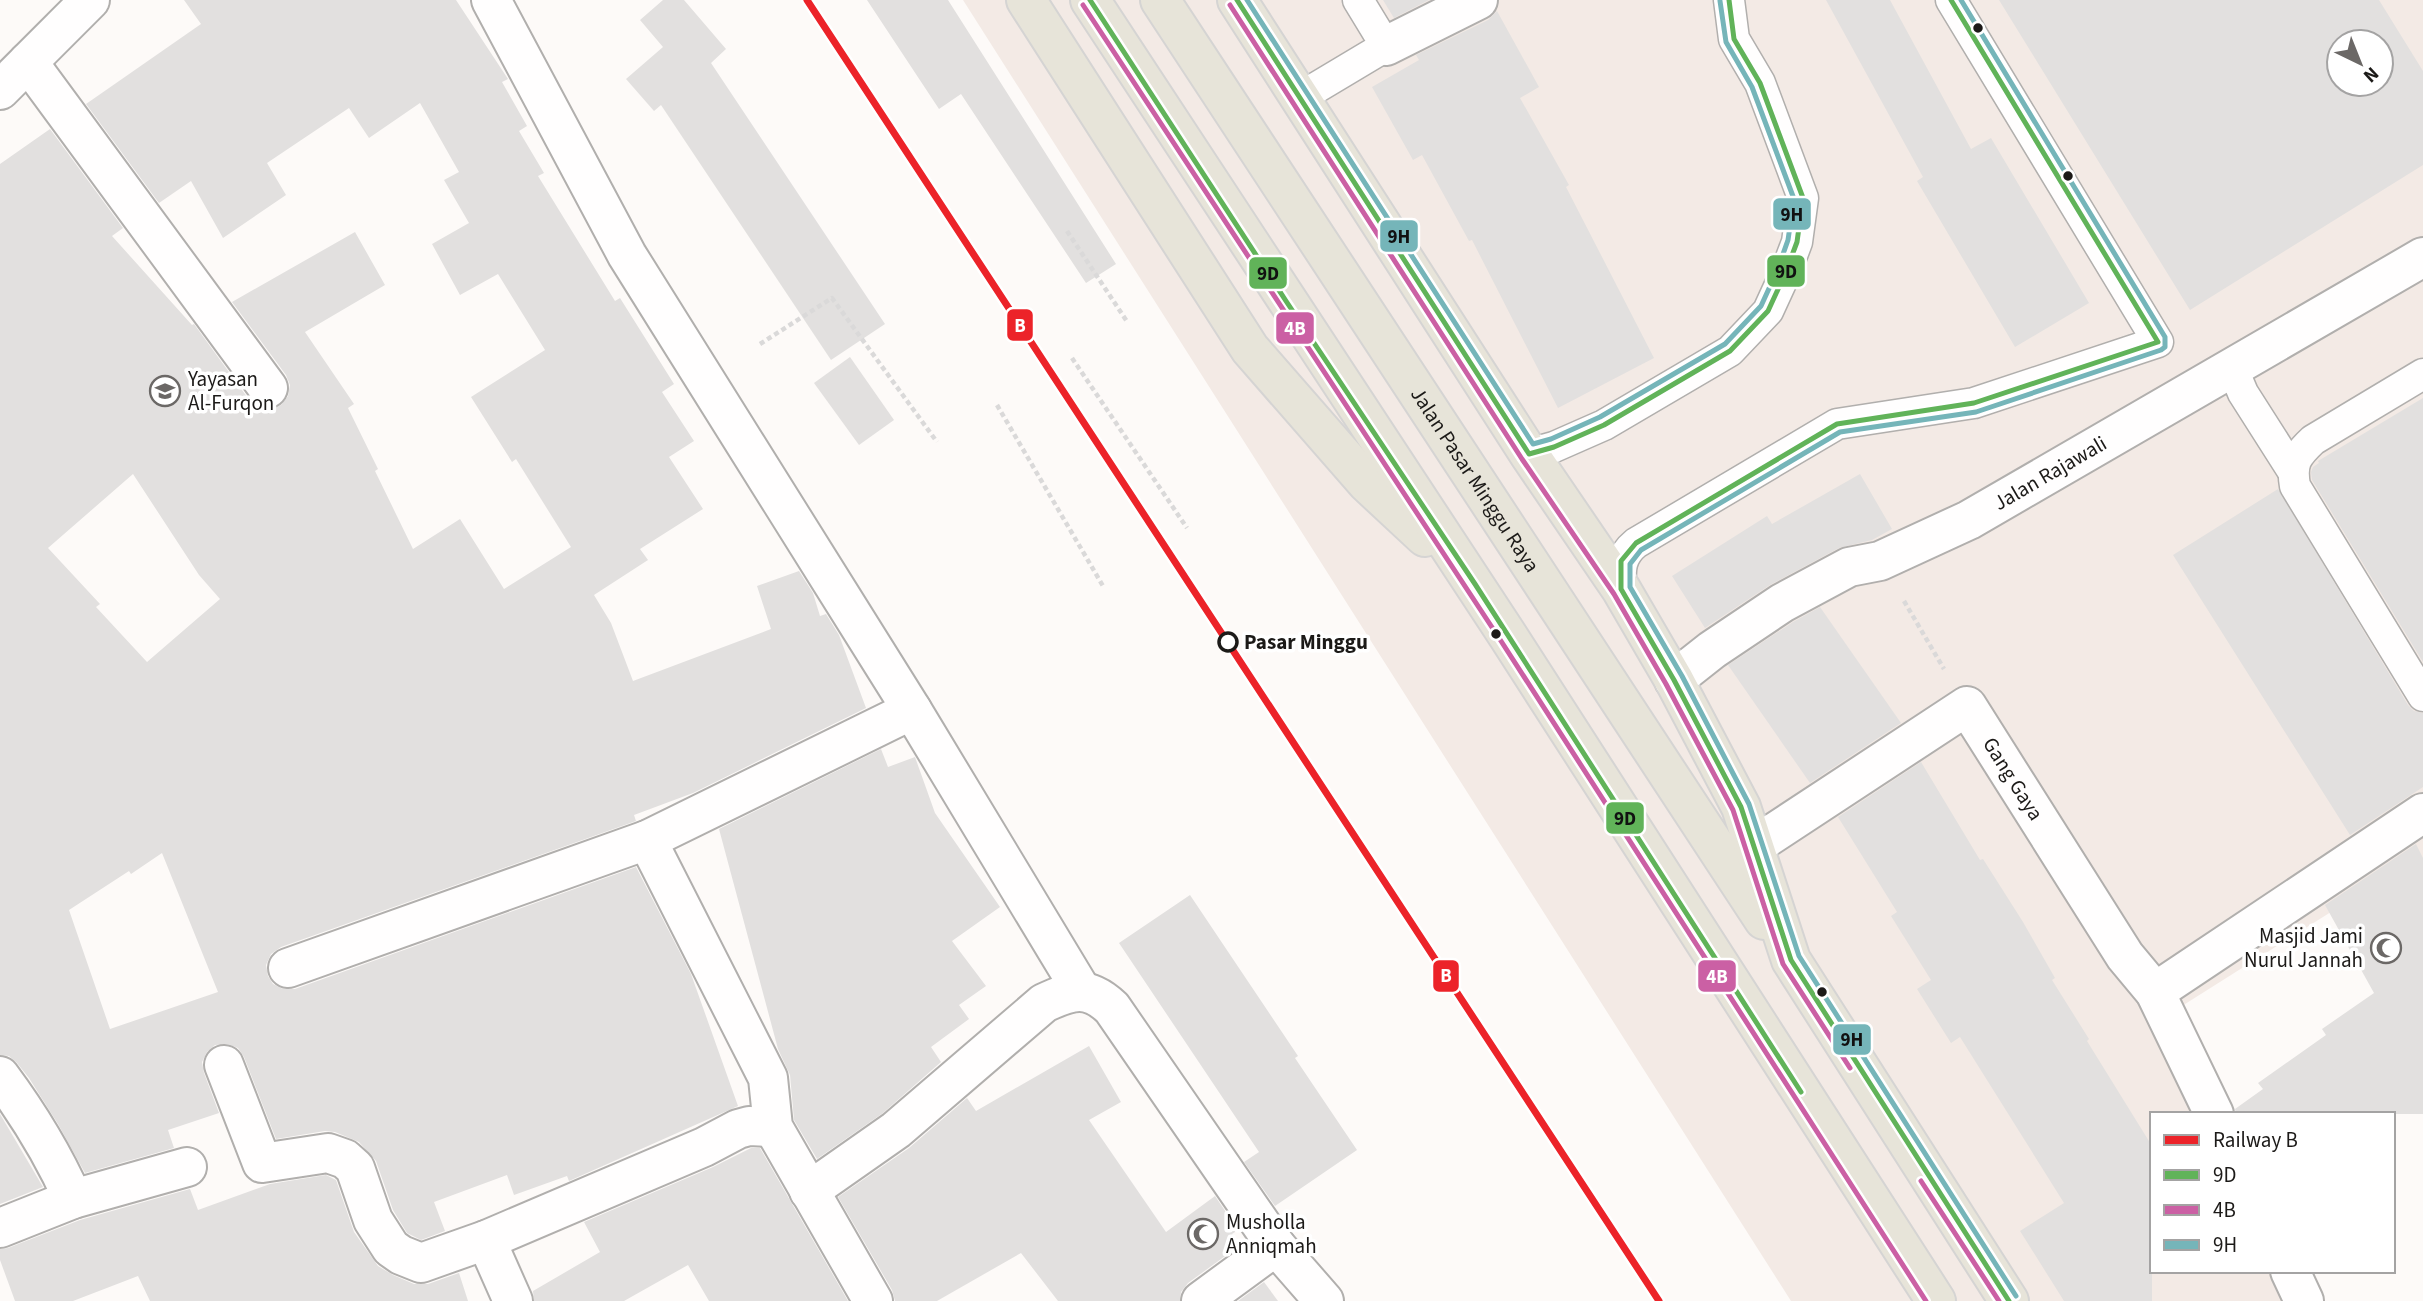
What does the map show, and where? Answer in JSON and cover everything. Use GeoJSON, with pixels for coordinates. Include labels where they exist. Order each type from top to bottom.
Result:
{"type":"FeatureCollection","features":[{"type":"Feature","properties":{"kind":"main road"},"geometry":{"type":"LineString","coordinates":[[1026,0],[1250,349],[1367,483],[1475,584]]}},
{"type":"Feature","properties":{"kind":"main road"},"geometry":{"type":"LineString","coordinates":[[1090,0],[1475,584],[1936,1301]]}},
{"type":"Feature","properties":{"kind":"main road","name":"Jalan Pasar Minggu Raya"},"geometry":{"type":"LineString","coordinates":[[1160,0],[1791,960],[2009,1301]]}},
{"type":"Feature","properties":{"kind":"main road","name":"Jalan Pasar Minggu Raya"},"geometry":{"type":"LineString","coordinates":[[1237,0],[1530,454],[1621,589],[1674,680],[1741,807],[1791,960]]}},
{"type":"Feature","properties":{"kind":"street"},"geometry":{"type":"LineString","coordinates":[[0,90],[90,0]]}},
{"type":"Feature","properties":{"kind":"street"},"geometry":{"type":"LineString","coordinates":[[491,0],[627,255],[912,710],[1082,990]]}},
{"type":"Feature","properties":{"kind":"street"},"geometry":{"type":"LineString","coordinates":[[1386,46],[1478,0]]}},
{"type":"Feature","properties":{"kind":"street"},"geometry":{"type":"LineString","coordinates":[[28,62],[268,388]]}},
{"type":"Feature","properties":{"kind":"street","name":"Jalan Rajawali"},"geometry":{"type":"LineString","coordinates":[[1674,680],[1712,650],[1782,603],[1969,520],[2423,257]]}},
{"type":"Feature","properties":{"kind":"street"},"geometry":{"type":"LineString","coordinates":[[288,968],[646,840],[912,710]]}},
{"type":"Feature","properties":{"kind":"street"},"geometry":{"type":"LineString","coordinates":[[1754,846],[1959,711]]}},
{"type":"Feature","properties":{"kind":"street","name":"Gang Gaya"},"geometry":{"type":"LineString","coordinates":[[1959,711],[2018,790],[2125,956],[2154,992],[2213,1112]]}},
{"type":"Feature","properties":{"kind":"street"},"geometry":{"type":"LineString","coordinates":[[2154,992],[2423,813]]}},
{"type":"Feature","properties":{"kind":"street"},"geometry":{"type":"LineString","coordinates":[[646,840],[768,1078],[773,1127],[873,1301]]}},
{"type":"Feature","properties":{"kind":"street"},"geometry":{"type":"LineString","coordinates":[[809,1191],[896,1130],[1044,1003],[1082,990],[1101,997],[1112,1008],[1276,1246],[1324,1301]]}},
{"type":"Feature","properties":{"kind":"street"},"geometry":{"type":"LineString","coordinates":[[224,1065],[262,1163],[328,1153],[345,1159],[355,1168],[379,1231],[391,1248],[421,1263],[486,1240],[704,1147],[738,1129],[749,1126],[773,1127]]}},
{"type":"Feature","properties":{"kind":"street"},"geometry":{"type":"LineString","coordinates":[[0,1076],[29,1114],[73,1199]]}},
{"type":"Feature","properties":{"kind":"street"},"geometry":{"type":"LineString","coordinates":[[0,1228],[73,1199],[187,1167]]}},
{"type":"Feature","properties":{"kind":"street"},"geometry":{"type":"LineString","coordinates":[[486,1240],[513,1301]]}},
{"type":"Feature","properties":{"kind":"street"},"geometry":{"type":"LineString","coordinates":[[1201,1301],[1276,1246]]}},
{"type":"Feature","properties":{"kind":"street"},"geometry":{"type":"LineString","coordinates":[[2291,1273],[2304,1301]]}},
{"type":"Feature","properties":{"kind":"lane"},"geometry":{"type":"LineString","coordinates":[[1299,98],[1386,46],[1358,0]]}},
{"type":"Feature","properties":{"kind":"lane"},"geometry":{"type":"LineString","coordinates":[[1530,454],[1544,451],[1604,425],[1730,351],[1768,310],[1797,243],[1802,198],[1760,83],[1734,39],[1729,0]]}},
{"type":"Feature","properties":{"kind":"lane"},"geometry":{"type":"LineString","coordinates":[[1621,589],[1621,561],[1636,543],[1837,424],[1974,403],[2158,342],[1951,0]]}},
{"type":"Feature","properties":{"kind":"lane"},"geometry":{"type":"LineString","coordinates":[[2232,367],[2243,393],[2292,470],[2295,486],[2423,696]]}},
{"type":"Feature","properties":{"kind":"lane"},"geometry":{"type":"LineString","coordinates":[[2292,470],[2299,453],[2313,440],[2423,374]]}},
{"type":"Feature","properties":{"kind":"path"},"geometry":{"type":"LineString","coordinates":[[1067,231],[1128,323]]}},
{"type":"Feature","properties":{"kind":"path"},"geometry":{"type":"LineString","coordinates":[[760,344],[832,298],[937,442]]}},
{"type":"Feature","properties":{"kind":"path"},"geometry":{"type":"LineString","coordinates":[[1072,358],[1187,528]]}},
{"type":"Feature","properties":{"kind":"path"},"geometry":{"type":"LineString","coordinates":[[997,405],[1103,586]]}},
{"type":"Feature","properties":{"kind":"path"},"geometry":{"type":"LineString","coordinates":[[1865,564],[1959,711]]}},
{"type":"Feature","properties":{"kind":"shaded area"},"geometry":{"type":"Polygon","coordinates":[[[963,0],[2423,0],[2423,861],[2350,900],[2155,1023],[2208,1112],[2150,1112],[2150,1273],[2303,1273],[2320,1301],[1791,1301],[963,0]]]}},
{"type":"Feature","properties":{"kind":"building"},"geometry":{"type":"Polygon","coordinates":[[[184,0],[456,0],[508,79],[502,82],[527,126],[519,131],[544,173],[538,176],[615,301],[620,298],[674,384],[662,392],[694,441],[669,457],[703,509],[640,549],[648,560],[594,595],[611,623],[633,681],[771,629],[757,586],[799,571],[813,593],[820,616],[826,614],[839,635],[866,708],[693,793],[634,815],[636,821],[281,947],[271,954],[266,965],[273,984],[283,989],[295,989],[636,867],[691,974],[738,1106],[569,1181],[567,1176],[514,1195],[507,1175],[434,1202],[445,1231],[421,1240],[407,1233],[393,1210],[376,1161],[359,1142],[335,1132],[325,1131],[276,1139],[238,1048],[228,1044],[215,1045],[207,1052],[202,1062],[219,1113],[168,1130],[174,1148],[85,1173],[29,1078],[9,1056],[0,1055],[0,164],[50,129],[123,228],[112,236],[192,325],[194,324],[250,401],[260,408],[271,410],[281,405],[288,396],[290,385],[286,375],[232,302],[355,232],[385,285],[305,332],[354,404],[348,408],[413,549],[460,519],[504,589],[571,547],[516,459],[512,462],[471,397],[545,350],[498,274],[460,295],[432,244],[469,223],[444,180],[459,172],[420,103],[369,138],[349,108],[267,163],[286,195],[223,238],[191,181],[159,203],[86,104],[201,24],[184,0]],[[133,474],[48,548],[100,604],[96,607],[147,662],[220,599],[199,575],[133,474]],[[162,853],[69,910],[110,1029],[218,992],[162,853]]]}},
{"type":"Feature","properties":{"kind":"building"},"geometry":{"type":"Polygon","coordinates":[[[663,0],[684,0],[726,49],[711,63],[885,324],[831,360],[661,105],[654,111],[626,79],[663,47],[640,20],[663,0]]]}},
{"type":"Feature","properties":{"kind":"building"},"geometry":{"type":"Polygon","coordinates":[[[867,0],[948,0],[1116,264],[1086,283],[961,94],[939,109],[867,0]]]}},
{"type":"Feature","properties":{"kind":"building"},"geometry":{"type":"Polygon","coordinates":[[[1383,0],[1429,0],[1394,18],[1383,0]]]}},
{"type":"Feature","properties":{"kind":"building"},"geometry":{"type":"Polygon","coordinates":[[[1826,0],[1890,0],[1971,149],[1991,138],[2089,303],[2015,347],[1917,181],[1923,177],[1826,0]]]}},
{"type":"Feature","properties":{"kind":"building"},"geometry":{"type":"Polygon","coordinates":[[[1999,0],[2379,0],[2423,71],[2423,165],[2190,310],[1999,0]]]}},
{"type":"Feature","properties":{"kind":"building"},"geometry":{"type":"Polygon","coordinates":[[[1497,11],[1539,87],[1520,98],[1569,185],[1566,187],[1654,358],[1558,408],[1472,240],[1469,241],[1422,155],[1413,160],[1372,87],[1419,60],[1416,55],[1488,20],[1497,11]]]}},
{"type":"Feature","properties":{"kind":"building"},"geometry":{"type":"Polygon","coordinates":[[[850,357],[894,420],[859,445],[814,383],[850,357]]]}},
{"type":"Feature","properties":{"kind":"building"},"geometry":{"type":"Polygon","coordinates":[[[2423,398],[2423,662],[2312,480],[2311,472],[2318,461],[2423,398]]]}},
{"type":"Feature","properties":{"kind":"building"},"geometry":{"type":"Polygon","coordinates":[[[1860,474],[1892,529],[1872,540],[1839,548],[1770,585],[1705,628],[1672,576],[1767,516],[1772,524],[1860,474]]]}},
{"type":"Feature","properties":{"kind":"building"},"geometry":{"type":"Polygon","coordinates":[[[2278,489],[2408,705],[2414,711],[2423,713],[2423,787],[2350,835],[2173,555],[2278,489]]]}},
{"type":"Feature","properties":{"kind":"building"},"geometry":{"type":"Polygon","coordinates":[[[1820,607],[1901,723],[1810,783],[1728,665],[1820,607]]]}},
{"type":"Feature","properties":{"kind":"building"},"geometry":{"type":"Polygon","coordinates":[[[881,749],[888,767],[915,757],[935,813],[1000,907],[952,941],[986,986],[959,1005],[969,1019],[931,1047],[941,1062],[883,1113],[817,1159],[794,1120],[790,1075],[778,1049],[719,829],[881,749]]]}},
{"type":"Feature","properties":{"kind":"building"},"geometry":{"type":"Polygon","coordinates":[[[1921,762],[1980,860],[1983,859],[2023,922],[2055,978],[2052,980],[2089,1039],[2087,1041],[2150,1143],[2152,1301],[2064,1301],[2020,1231],[2064,1203],[1960,1037],[1951,1043],[1917,989],[1931,980],[1891,916],[1897,912],[1838,817],[1921,762]]]}},
{"type":"Feature","properties":{"kind":"building"},"geometry":{"type":"Polygon","coordinates":[[[2416,844],[2423,858],[2423,1114],[2236,1112],[2235,1109],[2263,1089],[2258,1083],[2326,1035],[2322,1029],[2374,993],[2325,905],[2416,844]]]}},
{"type":"Feature","properties":{"kind":"building"},"geometry":{"type":"Polygon","coordinates":[[[1190,895],[1298,1056],[1295,1058],[1357,1150],[1275,1206],[1244,1162],[1259,1152],[1119,943],[1190,895]]]}},
{"type":"Feature","properties":{"kind":"building"},"geometry":{"type":"Polygon","coordinates":[[[1089,1046],[1121,1102],[1089,1120],[1166,1232],[1215,1196],[1238,1230],[1232,1234],[1239,1246],[1188,1283],[1181,1292],[1180,1301],[1058,1301],[1021,1253],[937,1301],[895,1301],[892,1290],[838,1197],[909,1148],[967,1098],[976,1111],[1089,1046]]]}},
{"type":"Feature","properties":{"kind":"building"},"geometry":{"type":"Polygon","coordinates":[[[0,1114],[43,1187],[0,1204],[0,1114]]]}},
{"type":"Feature","properties":{"kind":"building"},"geometry":{"type":"Polygon","coordinates":[[[751,1148],[760,1148],[848,1301],[709,1301],[688,1265],[624,1301],[534,1301],[533,1291],[600,1252],[584,1222],[751,1148]]]}},
{"type":"Feature","properties":{"kind":"building"},"geometry":{"type":"Polygon","coordinates":[[[326,1175],[336,1180],[354,1232],[378,1266],[414,1284],[428,1284],[459,1273],[468,1301],[150,1301],[138,1276],[73,1301],[15,1301],[0,1260],[0,1249],[80,1220],[190,1189],[198,1210],[270,1184],[326,1175]]]}},
{"type":"Feature","properties":{"kind":"building"},"geometry":{"type":"Polygon","coordinates":[[[1264,1282],[1278,1301],[1238,1301],[1264,1282]]]}},
{"type":"Feature","properties":{"kind":"rail line","name":"B"},"geometry":{"type":"LineString","coordinates":[[807,0],[1659,1301]]}},
{"type":"Feature","properties":{"kind":"transit line","name":"9D"},"geometry":{"type":"LineString","coordinates":[[1090,0],[1475,584],[1801,1092]]}},
{"type":"Feature","properties":{"kind":"transit line","name":"9D"},"geometry":{"type":"LineString","coordinates":[[1237,0],[1529,454],[1554,447],[1604,425],[1730,351],[1768,311],[1785,274],[1797,242],[1803,198],[1760,83],[1734,39],[1729,0]]}},
{"type":"Feature","properties":{"kind":"transit line","name":"9H"},"geometry":{"type":"LineString","coordinates":[[1247,0],[1533,444],[1600,417],[1725,344],[1761,306],[1777,271],[1788,240],[1794,199],[1752,87],[1726,42],[1720,1]]}},
{"type":"Feature","properties":{"kind":"transit line","name":"9D"},"geometry":{"type":"LineString","coordinates":[[1951,0],[2158,342],[1974,403],[1837,424],[1636,543],[1621,561],[1621,589],[1674,680],[1741,807],[1791,960],[2009,1301]]}},
{"type":"Feature","properties":{"kind":"transit line","name":"9H"},"geometry":{"type":"LineString","coordinates":[[1961,0],[2165,337],[2165,347],[1976,412],[1840,432],[1641,550],[1630,564],[1630,587],[1682,676],[1749,804],[1799,956],[2016,1296]]}},
{"type":"Feature","properties":{"kind":"transit line","name":"4B"},"geometry":{"type":"LineString","coordinates":[[1083,5],[1501,641],[1926,1301]]}},
{"type":"Feature","properties":{"kind":"transit line","name":"4B"},"geometry":{"type":"LineString","coordinates":[[1230,5],[1522,459],[1614,594],[1666,684],[1733,810],[1783,964],[1850,1068]]}},
{"type":"Feature","properties":{"kind":"transit line","name":"4B"},"geometry":{"type":"LineString","coordinates":[[1921,1181],[1999,1301]]}},
{"type":"Feature","properties":{"kind":"place","name":"Yayasan Al-Furqon"},"geometry":{"type":"Point","coordinates":[165,391]}},
{"type":"Feature","properties":{"kind":"place","name":"Pasar Minggu"},"geometry":{"type":"Point","coordinates":[1228,642]}},
{"type":"Feature","properties":{"kind":"place","name":"Masjid Jami Nurul Jannah"},"geometry":{"type":"Point","coordinates":[2386,948]}},
{"type":"Feature","properties":{"kind":"place","name":"Musholla Anniqmah"},"geometry":{"type":"Point","coordinates":[1203,1234]}}]}
